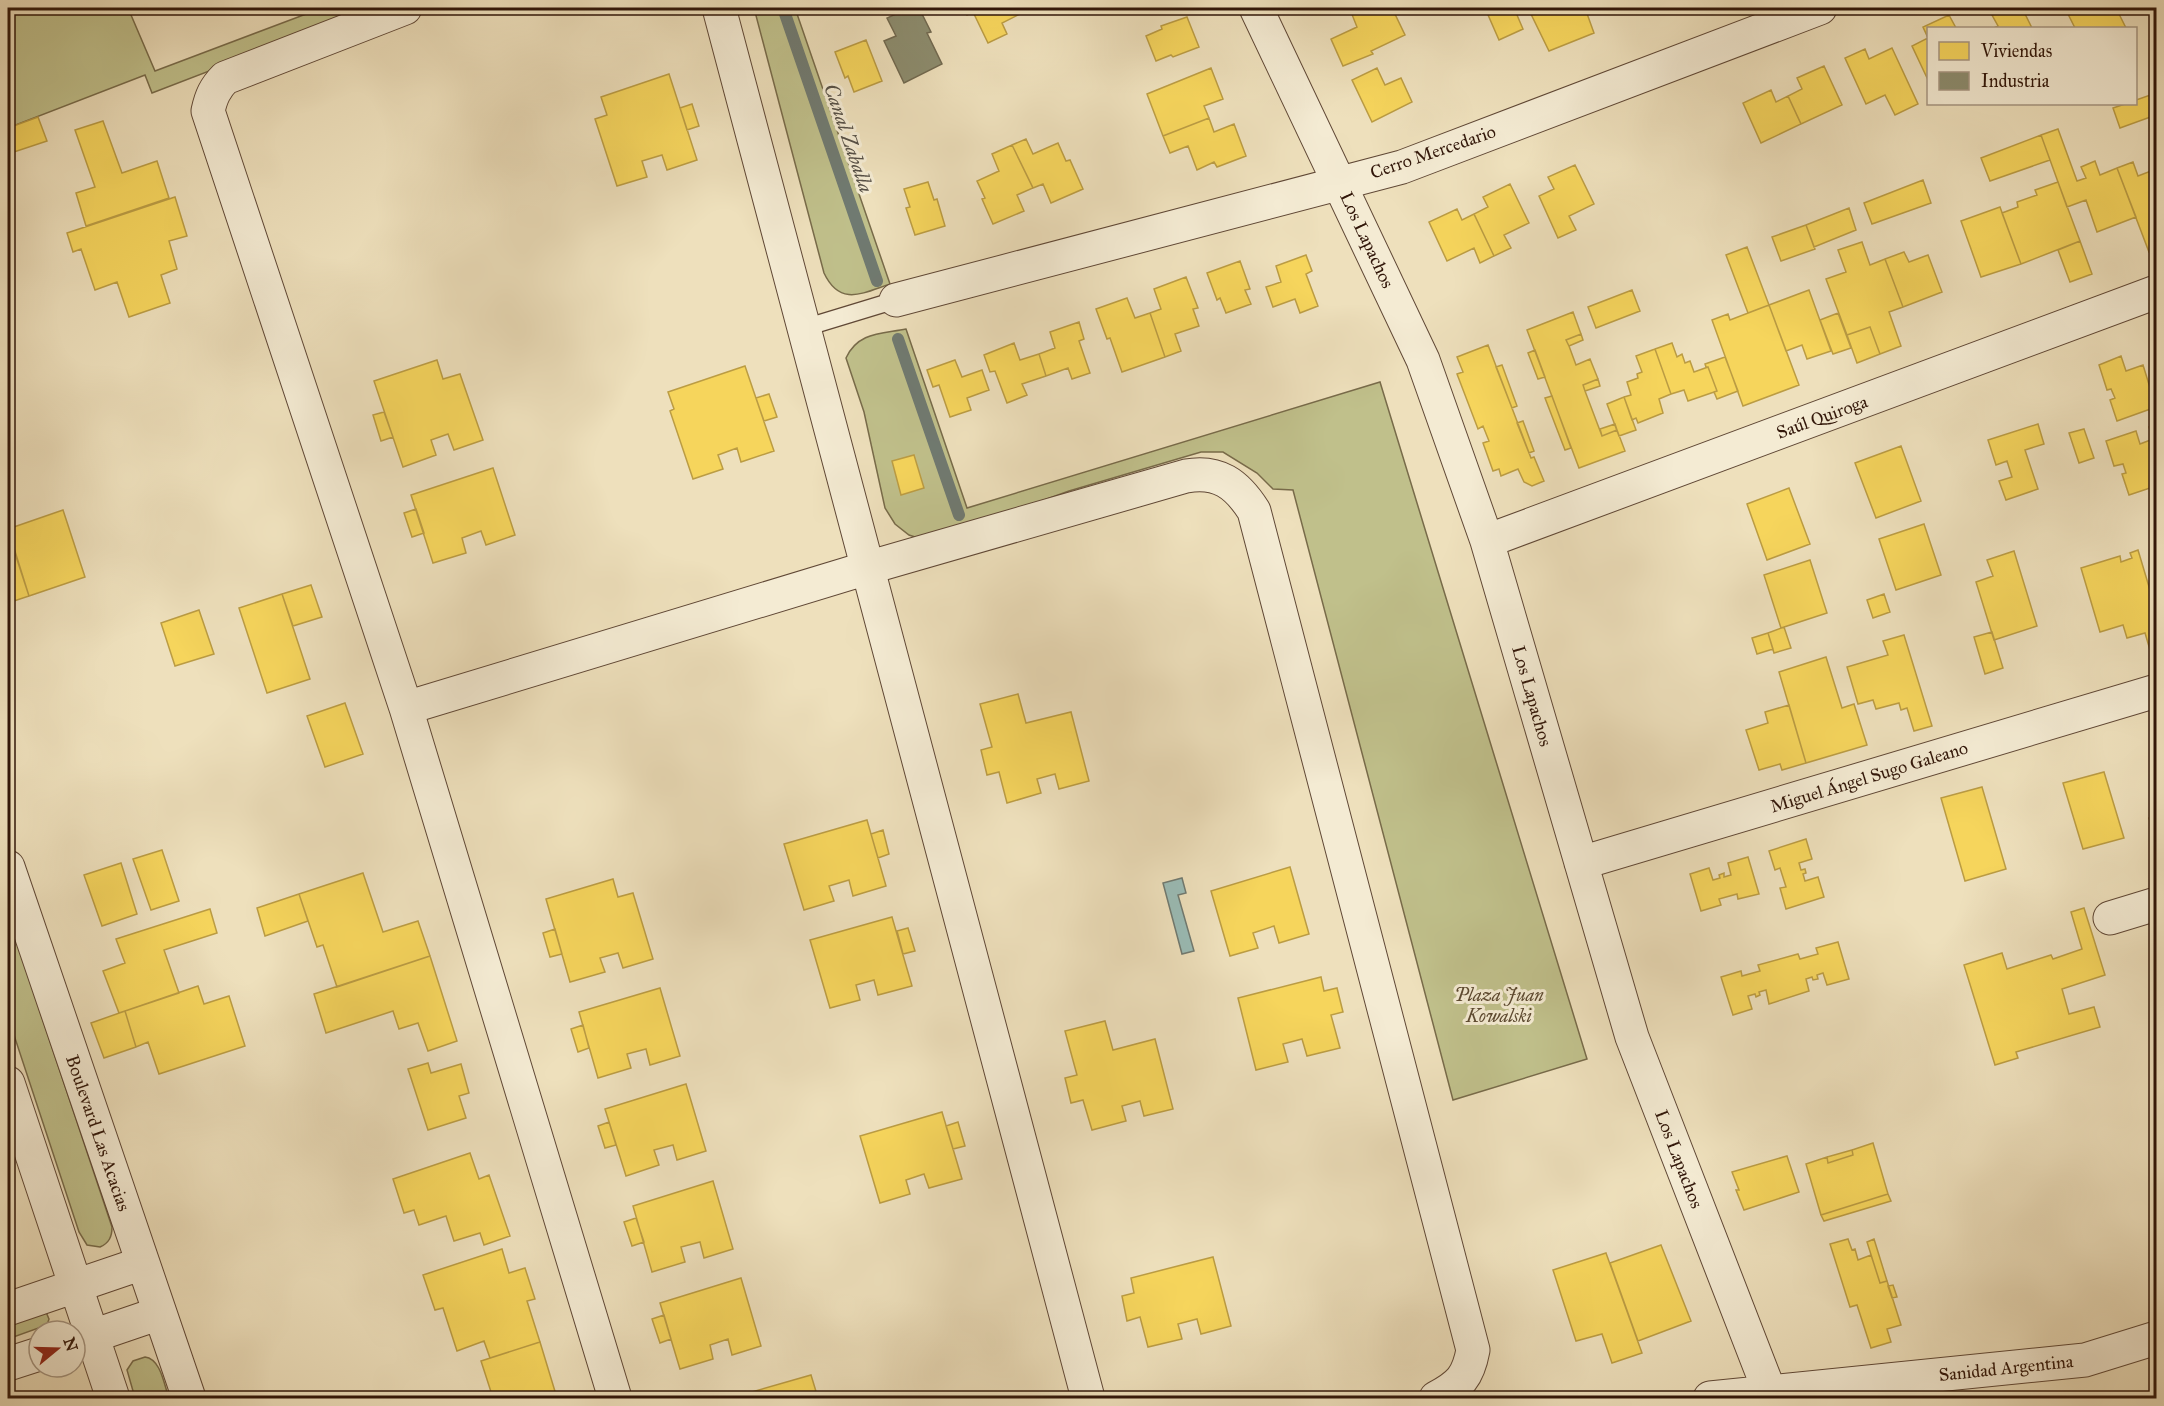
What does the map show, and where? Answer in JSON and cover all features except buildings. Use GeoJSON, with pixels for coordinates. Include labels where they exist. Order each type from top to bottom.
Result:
{"type":"FeatureCollection","features":[{"type":"Feature","properties":{"kind":"street"},"geometry":{"type":"LineString","coordinates":[[405,8],[225,78],[215,88],[208,111],[406,708],[615,1398]]}},
{"type":"Feature","properties":{"kind":"street"},"geometry":{"type":"LineString","coordinates":[[719,8],[1088,1398]]}},
{"type":"Feature","properties":{"kind":"street","name":"Los Lapachos"},"geometry":{"type":"LineString","coordinates":[[1256,8],[1423,360],[1487,541],[1632,1037],[1771,1395]]}},
{"type":"Feature","properties":{"kind":"street","name":"Cerro Mercedario"},"geometry":{"type":"LineString","coordinates":[[896,300],[1402,167],[1820,8]]}},
{"type":"Feature","properties":{"kind":"street","name":"Saúl Quiroga"},"geometry":{"type":"LineString","coordinates":[[1487,541],[2157,292]]}},
{"type":"Feature","properties":{"kind":"street"},"geometry":{"type":"LineString","coordinates":[[406,708],[867,568],[1186,476],[1199,474],[1216,476],[1244,495],[1254,511],[1473,1350],[1470,1367],[1460,1384],[1436,1398]]}},
{"type":"Feature","properties":{"kind":"street","name":"Miguel Ángel Sugo Galeano"},"geometry":{"type":"LineString","coordinates":[[1581,863],[2157,691]]}},
{"type":"Feature","properties":{"kind":"street","name":"Boulevard Las Acacias"},"geometry":{"type":"LineString","coordinates":[[8,867],[189,1398]]}},
{"type":"Feature","properties":{"kind":"street"},"geometry":{"type":"LineString","coordinates":[[2110,918],[2157,904]]}},
{"type":"Feature","properties":{"kind":"street"},"geometry":{"type":"LineString","coordinates":[[8,1083],[76,1286],[81,1319]]}},
{"type":"Feature","properties":{"kind":"street"},"geometry":{"type":"LineString","coordinates":[[8,1309],[143,1263]]}},
{"type":"Feature","properties":{"kind":"street"},"geometry":{"type":"LineString","coordinates":[[87,1338],[160,1313]]}},
{"type":"Feature","properties":{"kind":"street","name":"Sanidad Argentina"},"geometry":{"type":"LineString","coordinates":[[1710,1398],[1771,1395],[2085,1360],[2157,1338]]}},
{"type":"Feature","properties":{"kind":"street"},"geometry":{"type":"LineString","coordinates":[[87,1345],[113,1398]]}},
{"type":"Feature","properties":{"kind":"street"},"geometry":{"type":"LineString","coordinates":[[8,1365],[27,1358]]}},
{"type":"Feature","properties":{"kind":"lane"},"geometry":{"type":"LineString","coordinates":[[804,328],[896,300]]}},
{"type":"Feature","properties":{"kind":"green space"},"geometry":{"type":"Polygon","coordinates":[[[8,8],[128,8],[155,71],[322,8],[373,8],[152,93],[145,75],[8,128],[8,8]]]}},
{"type":"Feature","properties":{"kind":"green space"},"geometry":{"type":"Polygon","coordinates":[[[754,8],[795,8],[890,284],[853,295],[845,294],[830,284],[824,273],[754,8]]]}},
{"type":"Feature","properties":{"kind":"green space","name":"Plaza Juan Kowalski"},"geometry":{"type":"Polygon","coordinates":[[[906,329],[967,508],[1380,382],[1587,1059],[1453,1100],[1293,490],[1273,489],[1257,473],[1223,452],[1201,452],[1069,491],[983,522],[921,539],[909,535],[895,524],[885,508],[864,412],[846,358],[851,349],[864,339],[906,329]]]}},
{"type":"Feature","properties":{"kind":"green space"},"geometry":{"type":"Polygon","coordinates":[[[8,915],[112,1227],[106,1244],[100,1247],[87,1245],[79,1232],[8,1017],[8,915]]]}},
{"type":"Feature","properties":{"kind":"green space"},"geometry":{"type":"Polygon","coordinates":[[[46,1312],[49,1319],[27,1319],[27,1332],[8,1339],[8,1321],[46,1312]]]}},
{"type":"Feature","properties":{"kind":"green space"},"geometry":{"type":"Polygon","coordinates":[[[145,1357],[155,1362],[158,1367],[169,1398],[135,1398],[127,1370],[133,1361],[145,1357]]]}},
{"type":"Feature","properties":{"kind":"water"},"geometry":{"type":"Polygon","coordinates":[[[1182,878],[1186,893],[1178,895],[1194,951],[1182,954],[1163,883],[1182,878]]]}},
{"type":"Feature","properties":{"kind":"waterway","name":"Canal Zaballa"},"geometry":{"type":"LineString","coordinates":[[783,8],[877,281]]}},
{"type":"Feature","properties":{"kind":"waterway","name":"Canal Zaballa"},"geometry":{"type":"LineString","coordinates":[[898,339],[959,515]]}}]}
